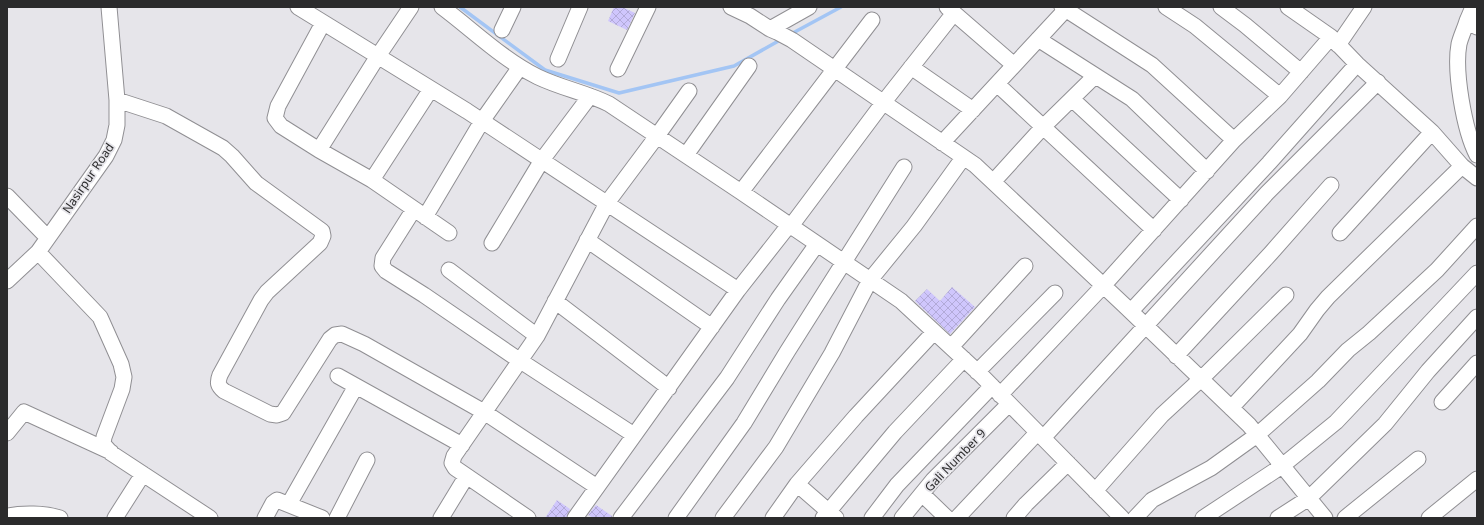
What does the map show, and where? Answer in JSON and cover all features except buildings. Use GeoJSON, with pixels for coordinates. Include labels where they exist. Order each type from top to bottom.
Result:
{"type":"FeatureCollection","features":[{"type":"Feature","properties":{"kind":"street","name":"Nasirpur Road"},"geometry":{"type":"LineString","coordinates":[[7,281],[38,252],[106,156],[114,140],[117,125],[117,100],[109,7]]}},
{"type":"Feature","properties":{"kind":"street"},"geometry":{"type":"LineString","coordinates":[[298,7],[482,121],[738,290]]}},
{"type":"Feature","properties":{"kind":"street"},"geometry":{"type":"LineString","coordinates":[[319,150],[378,56],[411,7]]}},
{"type":"Feature","properties":{"kind":"street"},"geometry":{"type":"LineString","coordinates":[[442,7],[462,22],[489,46],[539,78],[610,104],[901,301],[964,359],[1122,518]]}},
{"type":"Feature","properties":{"kind":"street"},"geometry":{"type":"LineString","coordinates":[[502,30],[512,7]]}},
{"type":"Feature","properties":{"kind":"street"},"geometry":{"type":"LineString","coordinates":[[558,59],[580,7]]}},
{"type":"Feature","properties":{"kind":"street"},"geometry":{"type":"LineString","coordinates":[[618,69],[648,7]]}},
{"type":"Feature","properties":{"kind":"street"},"geometry":{"type":"LineString","coordinates":[[774,30],[809,7]]}},
{"type":"Feature","properties":{"kind":"street"},"geometry":{"type":"LineString","coordinates":[[1166,7],[1195,26],[1280,96]]}},
{"type":"Feature","properties":{"kind":"street"},"geometry":{"type":"LineString","coordinates":[[1221,7],[1301,72]]}},
{"type":"Feature","properties":{"kind":"street"},"geometry":{"type":"LineString","coordinates":[[1288,7],[1334,41],[1432,132],[1462,166],[1477,178]]}},
{"type":"Feature","properties":{"kind":"street"},"geometry":{"type":"LineString","coordinates":[[734,8],[753,12],[774,30],[792,40],[975,165],[1131,311],[1231,408],[1257,435],[1325,518]]}},
{"type":"Feature","properties":{"kind":"street"},"geometry":{"type":"LineString","coordinates":[[942,143],[1065,8],[1152,65],[1234,140]]}},
{"type":"Feature","properties":{"kind":"street"},"geometry":{"type":"LineString","coordinates":[[872,518],[897,485],[1000,395],[1103,286],[1234,140],[1334,41],[1360,8]]}},
{"type":"Feature","properties":{"kind":"street"},"geometry":{"type":"LineString","coordinates":[[575,518],[738,290],[788,225],[791,226],[911,67],[950,10],[1014,65]]}},
{"type":"Feature","properties":{"kind":"street"},"geometry":{"type":"LineString","coordinates":[[1472,18],[1459,44],[1459,82],[1466,127],[1477,155]]}},
{"type":"Feature","properties":{"kind":"street"},"geometry":{"type":"LineString","coordinates":[[741,192],[833,69],[872,20]]}},
{"type":"Feature","properties":{"kind":"street"},"geometry":{"type":"LineString","coordinates":[[323,23],[278,106],[275,118],[281,126],[319,150],[372,180],[449,233]]}},
{"type":"Feature","properties":{"kind":"street"},"geometry":{"type":"LineString","coordinates":[[1038,39],[1132,99],[1207,171]]}},
{"type":"Feature","properties":{"kind":"street"},"geometry":{"type":"LineString","coordinates":[[1131,311],[1254,180],[1358,64]]}},
{"type":"Feature","properties":{"kind":"street"},"geometry":{"type":"LineString","coordinates":[[686,155],[749,66]]}},
{"type":"Feature","properties":{"kind":"street"},"geometry":{"type":"LineString","coordinates":[[520,67],[419,213],[383,258],[382,266],[386,271],[634,436]]}},
{"type":"Feature","properties":{"kind":"street"},"geometry":{"type":"LineString","coordinates":[[911,67],[973,110]]}},
{"type":"Feature","properties":{"kind":"street"},"geometry":{"type":"LineString","coordinates":[[993,182],[1043,127],[1095,76]]}},
{"type":"Feature","properties":{"kind":"street"},"geometry":{"type":"LineString","coordinates":[[957,518],[1146,326],[1267,193],[1378,82]]}},
{"type":"Feature","properties":{"kind":"street"},"geometry":{"type":"LineString","coordinates":[[997,84],[1154,230]]}},
{"type":"Feature","properties":{"kind":"street"},"geometry":{"type":"LineString","coordinates":[[372,180],[431,89]]}},
{"type":"Feature","properties":{"kind":"street"},"geometry":{"type":"LineString","coordinates":[[528,518],[466,477],[455,468],[452,463],[454,456],[537,336],[607,203],[689,91]]}},
{"type":"Feature","properties":{"kind":"street"},"geometry":{"type":"LineString","coordinates":[[492,243],[542,160],[590,96]]}},
{"type":"Feature","properties":{"kind":"street"},"geometry":{"type":"LineString","coordinates":[[1072,99],[1181,200]]}},
{"type":"Feature","properties":{"kind":"street"},"geometry":{"type":"LineString","coordinates":[[117,100],[166,116],[222,148],[232,156],[256,183],[322,231],[323,236],[320,243],[267,292],[261,300],[220,375],[218,381],[219,386],[224,391],[270,414],[277,415],[283,413],[330,339],[335,334],[342,334],[364,344],[484,412],[597,487]]}},
{"type":"Feature","properties":{"kind":"street"},"geometry":{"type":"LineString","coordinates":[[1340,233],[1432,132]]}},
{"type":"Feature","properties":{"kind":"street"},"geometry":{"type":"LineString","coordinates":[[723,518],[776,447],[832,353],[870,280],[914,226],[963,158]]}},
{"type":"Feature","properties":{"kind":"street"},"geometry":{"type":"LineString","coordinates":[[1231,408],[1300,334],[1328,297],[1462,166]]}},
{"type":"Feature","properties":{"kind":"street"},"geometry":{"type":"LineString","coordinates":[[676,518],[744,423],[843,262],[904,167]]}},
{"type":"Feature","properties":{"kind":"street"},"geometry":{"type":"LineString","coordinates":[[1176,356],[1331,185]]}},
{"type":"Feature","properties":{"kind":"street"},"geometry":{"type":"LineString","coordinates":[[7,196],[48,238]]}},
{"type":"Feature","properties":{"kind":"street"},"geometry":{"type":"LineString","coordinates":[[1135,518],[1152,500],[1211,468],[1257,435],[1318,381],[1348,350],[1437,270],[1477,226]]}},
{"type":"Feature","properties":{"kind":"street"},"geometry":{"type":"LineString","coordinates":[[587,240],[712,327]]}},
{"type":"Feature","properties":{"kind":"street"},"geometry":{"type":"LineString","coordinates":[[621,518],[727,378],[778,299],[817,244]]}},
{"type":"Feature","properties":{"kind":"street"},"geometry":{"type":"LineString","coordinates":[[38,252],[100,317],[121,364],[124,377],[122,389],[104,437],[103,444],[111,452]]}},
{"type":"Feature","properties":{"kind":"street"},"geometry":{"type":"LineString","coordinates":[[951,348],[1025,266]]}},
{"type":"Feature","properties":{"kind":"street"},"geometry":{"type":"LineString","coordinates":[[449,270],[537,336]]}},
{"type":"Feature","properties":{"kind":"street"},"geometry":{"type":"LineString","coordinates":[[1203,518],[1282,466],[1336,422],[1477,273]]}},
{"type":"Feature","properties":{"kind":"street"},"geometry":{"type":"LineString","coordinates":[[977,372],[1055,293]]}},
{"type":"Feature","properties":{"kind":"street"},"geometry":{"type":"LineString","coordinates":[[1095,491],[1162,414],[1201,379],[1286,295]]}},
{"type":"Feature","properties":{"kind":"street"},"geometry":{"type":"LineString","coordinates":[[555,301],[669,388]]}},
{"type":"Feature","properties":{"kind":"street"},"geometry":{"type":"LineString","coordinates":[[1278,518],[1309,498],[1385,424],[1428,371],[1477,317]]}},
{"type":"Feature","properties":{"kind":"street"},"geometry":{"type":"LineString","coordinates":[[773,518],[797,484],[856,416],[934,332]]}},
{"type":"Feature","properties":{"kind":"street"},"geometry":{"type":"LineString","coordinates":[[797,484],[829,516],[895,432],[964,359]]}},
{"type":"Feature","properties":{"kind":"street"},"geometry":{"type":"LineString","coordinates":[[1442,402],[1477,363]]}},
{"type":"Feature","properties":{"kind":"street"},"geometry":{"type":"LineString","coordinates":[[338,376],[462,445]]}},
{"type":"Feature","properties":{"kind":"street"},"geometry":{"type":"LineString","coordinates":[[289,504],[356,386]]}},
{"type":"Feature","properties":{"kind":"street","name":"Gali Number 9"},"geometry":{"type":"LineString","coordinates":[[902,518],[1000,395]]}},
{"type":"Feature","properties":{"kind":"street"},"geometry":{"type":"LineString","coordinates":[[7,434],[24,412],[111,452],[210,518]]}},
{"type":"Feature","properties":{"kind":"street"},"geometry":{"type":"LineString","coordinates":[[1346,518],[1418,459]]}},
{"type":"Feature","properties":{"kind":"street"},"geometry":{"type":"LineString","coordinates":[[337,518],[367,460]]}},
{"type":"Feature","properties":{"kind":"street"},"geometry":{"type":"LineString","coordinates":[[1014,518],[1026,504],[1068,463]]}},
{"type":"Feature","properties":{"kind":"street"},"geometry":{"type":"LineString","coordinates":[[116,518],[143,474]]}},
{"type":"Feature","properties":{"kind":"street"},"geometry":{"type":"LineString","coordinates":[[441,518],[466,477]]}},
{"type":"Feature","properties":{"kind":"street"},"geometry":{"type":"LineString","coordinates":[[1429,518],[1477,479]]}},
{"type":"Feature","properties":{"kind":"street"},"geometry":{"type":"LineString","coordinates":[[922,494],[947,518]]}},
{"type":"Feature","properties":{"kind":"street"},"geometry":{"type":"LineString","coordinates":[[265,518],[273,503],[277,500],[322,518]]}},
{"type":"Feature","properties":{"kind":"street"},"geometry":{"type":"LineString","coordinates":[[7,516],[32,514],[60,518]]}},
{"type":"Feature","properties":{"kind":"waterway"},"geometry":{"type":"LineString","coordinates":[[460,7],[545,70],[619,93],[734,66],[782,39]]}},
{"type":"Feature","properties":{"kind":"waterway"},"geometry":{"type":"LineString","coordinates":[[791,34],[841,7]]}}]}
